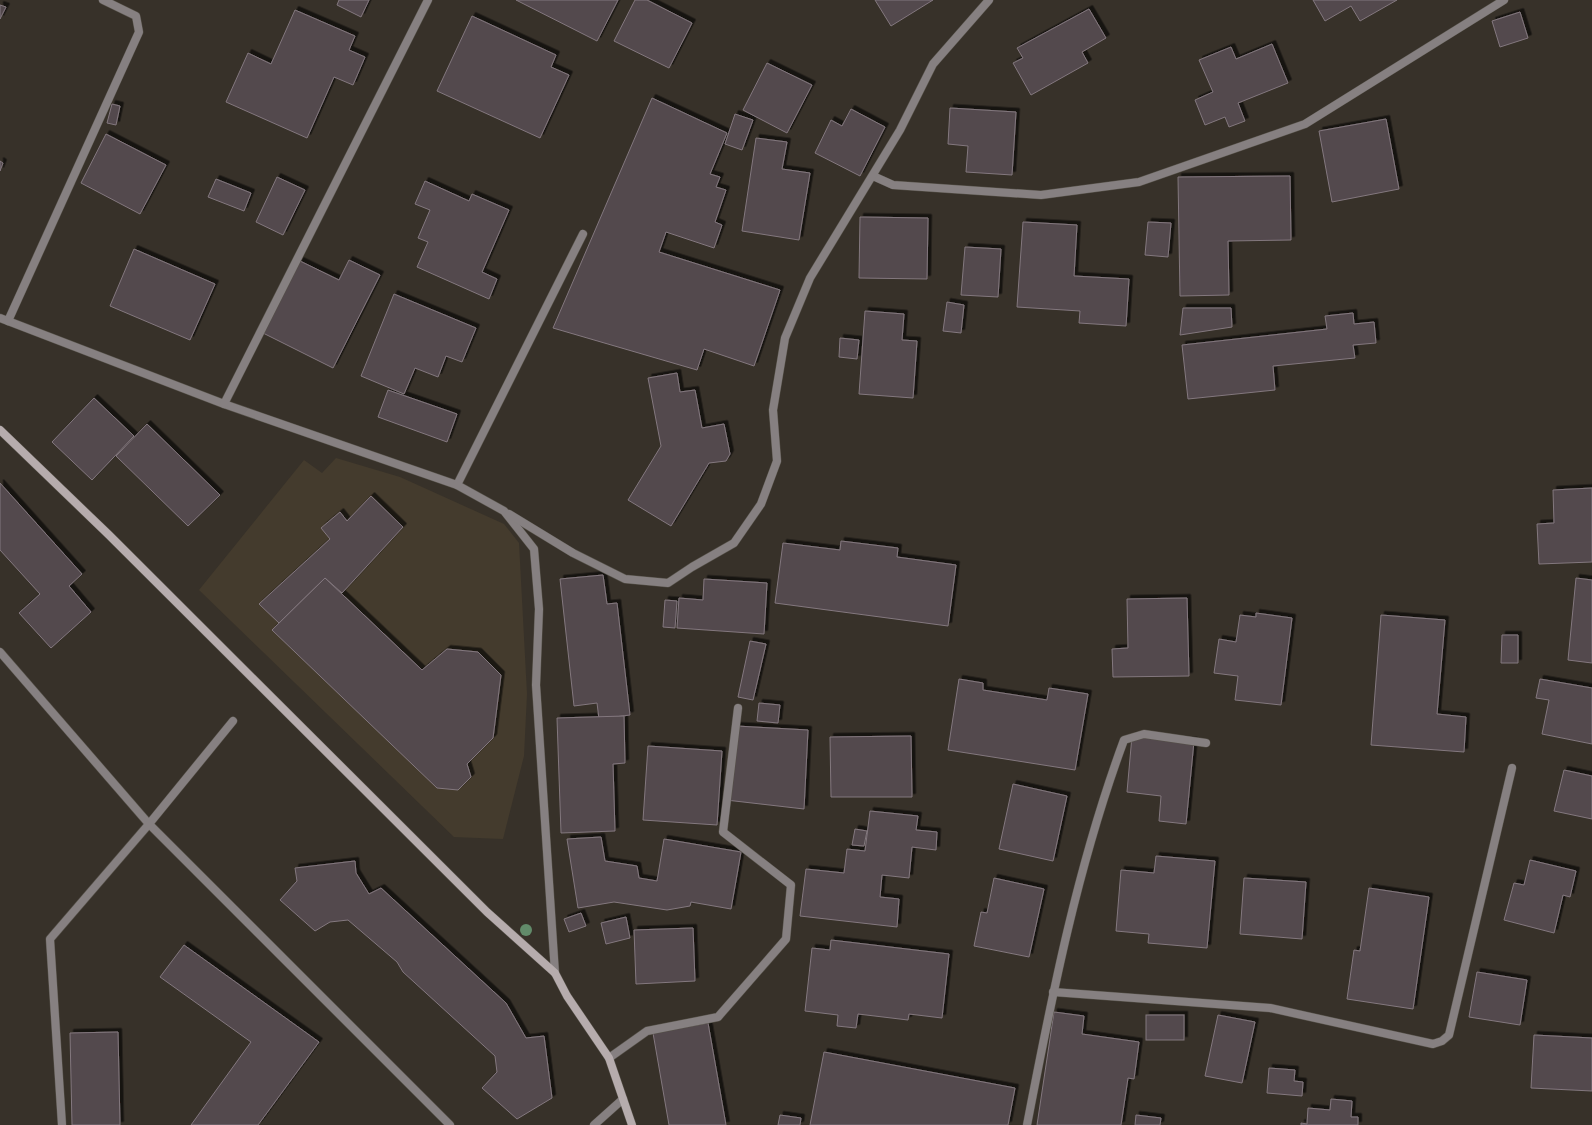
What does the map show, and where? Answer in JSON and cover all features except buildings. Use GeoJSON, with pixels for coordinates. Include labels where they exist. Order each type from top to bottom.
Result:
{"type":"FeatureCollection","features":[{"type":"Feature","properties":{"kind":"main road"},"geometry":{"type":"LineString","coordinates":[[0,430],[109,535],[488,912],[555,973],[566,996],[608,1058],[632,1125]]}},
{"type":"Feature","properties":{"kind":"street"},"geometry":{"type":"LineString","coordinates":[[103,0],[136,16],[139,32],[4,319],[224,404],[457,485],[504,511],[573,553],[625,579],[668,583],[692,567],[734,543],[761,504],[777,461],[773,410],[785,338],[810,278],[844,219],[873,176],[900,130],[933,64],[989,0]]}},
{"type":"Feature","properties":{"kind":"street"},"geometry":{"type":"LineString","coordinates":[[224,404],[428,0]]}},
{"type":"Feature","properties":{"kind":"street"},"geometry":{"type":"LineString","coordinates":[[873,176],[893,185],[1041,195],[1138,182],[1305,124],[1504,0]]}},
{"type":"Feature","properties":{"kind":"street"},"geometry":{"type":"LineString","coordinates":[[457,485],[583,234]]}},
{"type":"Feature","properties":{"kind":"street"},"geometry":{"type":"LineString","coordinates":[[504,511],[534,549],[538,609],[536,685],[555,973]]}},
{"type":"Feature","properties":{"kind":"street"},"geometry":{"type":"LineString","coordinates":[[0,652],[149,824],[450,1125]]}},
{"type":"Feature","properties":{"kind":"street"},"geometry":{"type":"LineString","coordinates":[[608,1058],[647,1031],[718,1017],[786,939],[791,886],[723,832],[738,708]]}},
{"type":"Feature","properties":{"kind":"street"},"geometry":{"type":"LineString","coordinates":[[62,1125],[50,939],[149,824],[233,721]]}},
{"type":"Feature","properties":{"kind":"street"},"geometry":{"type":"LineString","coordinates":[[1028,1125],[1053,992],[1104,796],[1124,740],[1144,734],[1206,743]]}},
{"type":"Feature","properties":{"kind":"street"},"geometry":{"type":"LineString","coordinates":[[1053,992],[1270,1008],[1433,1044],[1442,1041],[1449,1035],[1512,768]]}},
{"type":"Feature","properties":{"kind":"street"},"geometry":{"type":"LineString","coordinates":[[594,1125],[623,1099]]}},
{"type":"Feature","properties":{"kind":"shaded area"},"geometry":{"type":"Polygon","coordinates":[[[336,458],[400,477],[504,524],[519,543],[527,694],[524,756],[503,839],[454,837],[199,590],[304,460],[322,473],[336,458]]]}}]}
